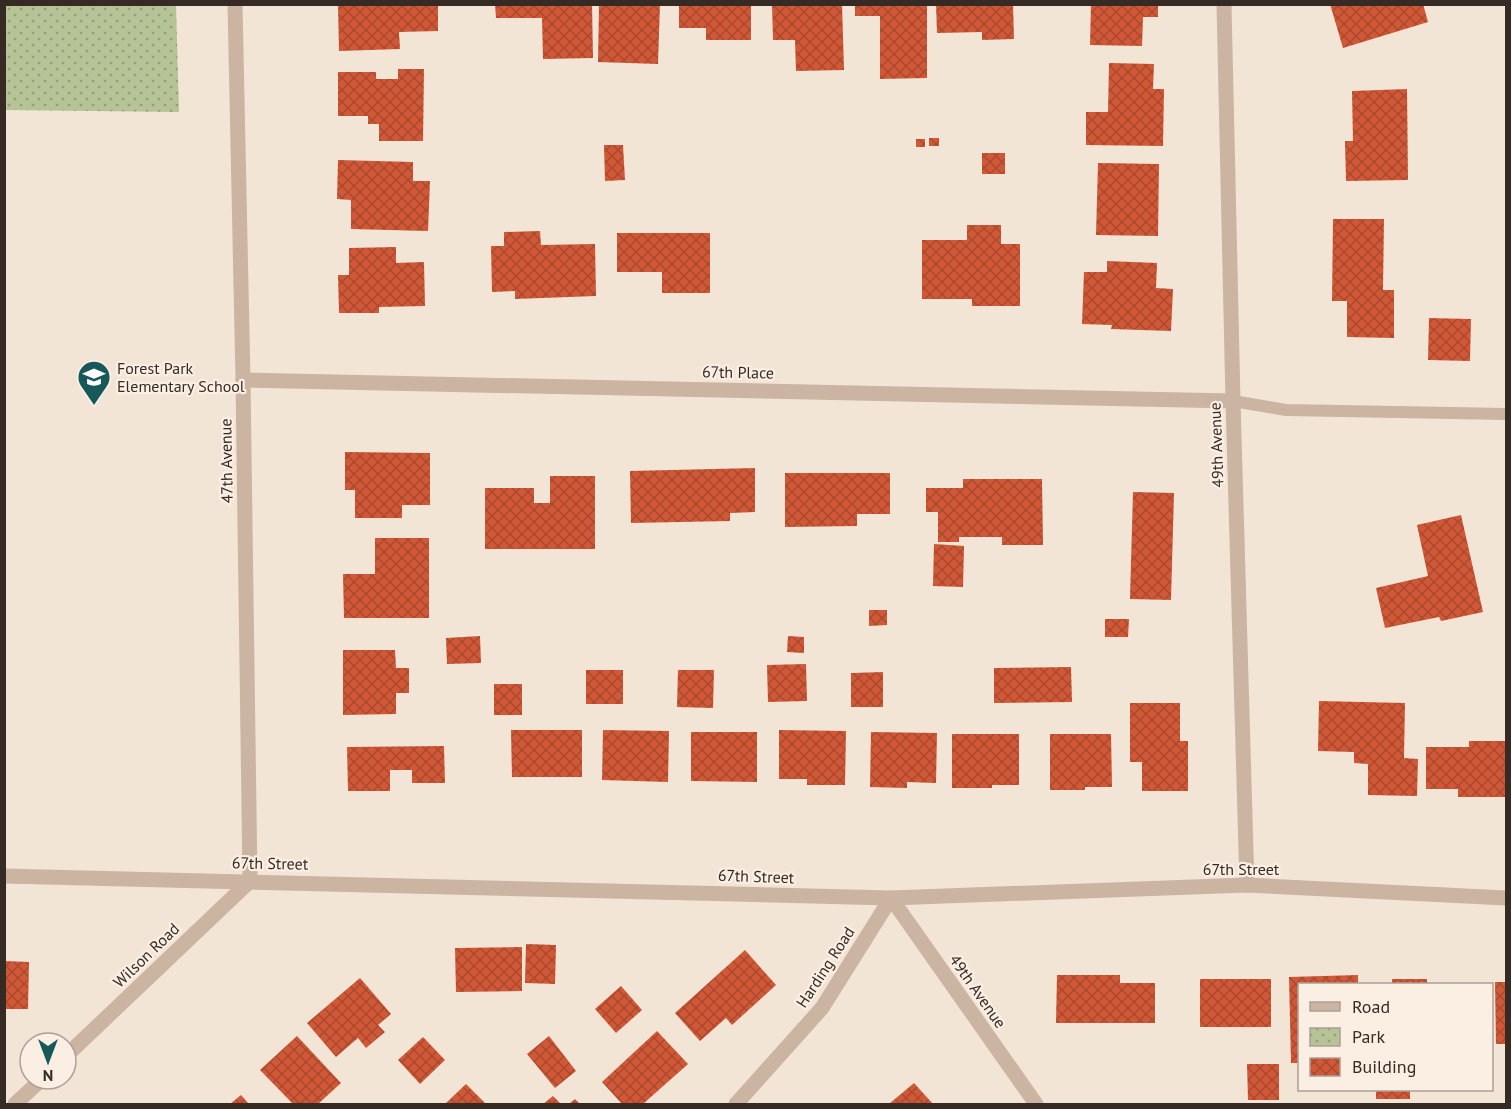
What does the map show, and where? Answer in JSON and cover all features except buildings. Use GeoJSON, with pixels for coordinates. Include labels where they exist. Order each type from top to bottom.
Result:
{"type":"FeatureCollection","features":[{"type":"Feature","properties":{"kind":"street","name":"47th Avenue"},"geometry":{"type":"LineString","coordinates":[[235,4],[250,881]]}},
{"type":"Feature","properties":{"kind":"street","name":"49th Avenue"},"geometry":{"type":"LineString","coordinates":[[1224,4],[1233,401],[1248,885]]}},
{"type":"Feature","properties":{"kind":"street","name":"67th Place"},"geometry":{"type":"LineString","coordinates":[[243,380],[1233,401]]}},
{"type":"Feature","properties":{"kind":"street","name":"67th Street"},"geometry":{"type":"LineString","coordinates":[[4,876],[891,898],[1248,885],[1506,898]]}},
{"type":"Feature","properties":{"kind":"street","name":"Wilson Road"},"geometry":{"type":"LineString","coordinates":[[78,1045],[250,881]]}},
{"type":"Feature","properties":{"kind":"street","name":"49th Avenue"},"geometry":{"type":"LineString","coordinates":[[891,898],[1036,1104]]}},
{"type":"Feature","properties":{"kind":"street","name":"Harding Road"},"geometry":{"type":"LineString","coordinates":[[736,1104],[822,1008],[891,898]]}},
{"type":"Feature","properties":{"kind":"street"},"geometry":{"type":"LineString","coordinates":[[15,1104],[29,1091]]}},
{"type":"Feature","properties":{"kind":"lane"},"geometry":{"type":"LineString","coordinates":[[1233,401],[1286,410],[1506,414]]}},
{"type":"Feature","properties":{"kind":"green space"},"geometry":{"type":"Polygon","coordinates":[[[5,4],[176,5],[179,112],[5,110],[5,4]]]}},
{"type":"Feature","properties":{"kind":"place","name":"Forest Park Elementary School"},"geometry":{"type":"Point","coordinates":[94,406]}}]}
